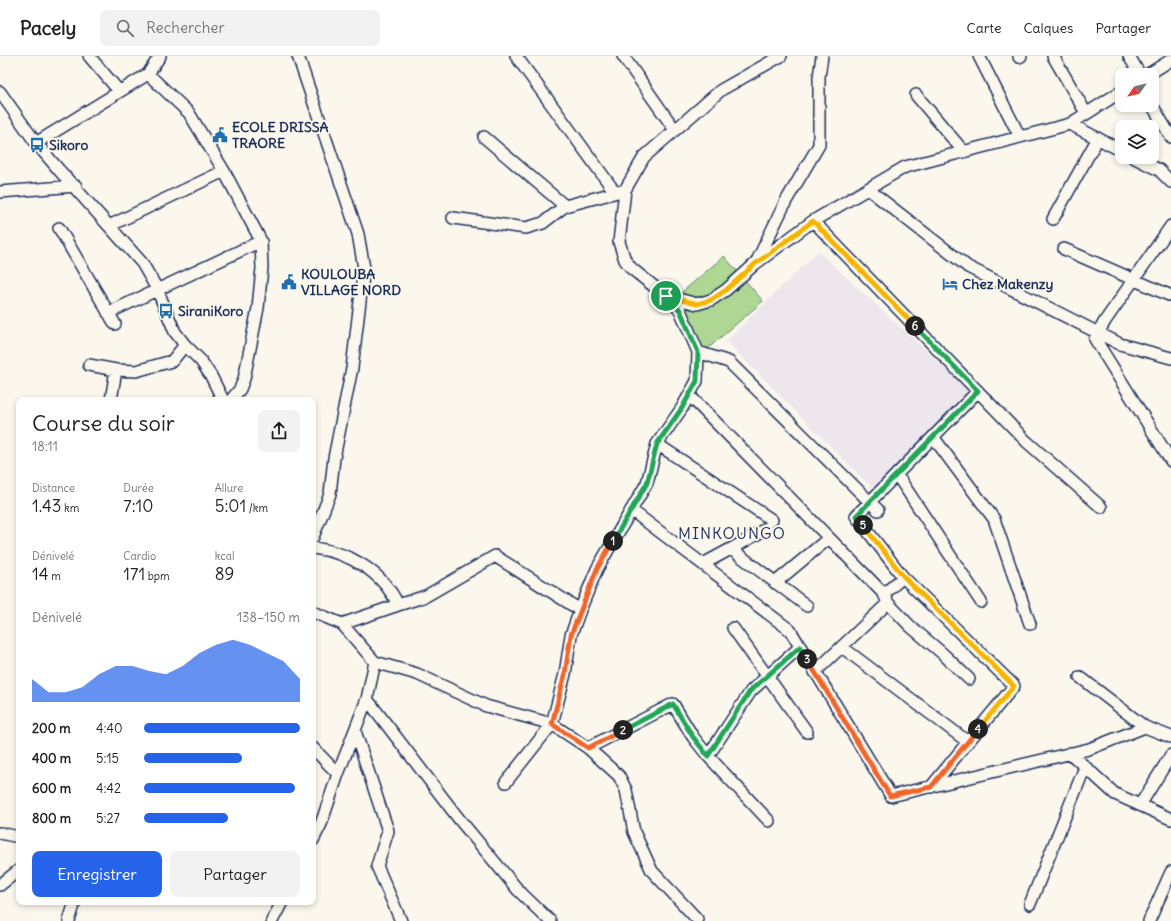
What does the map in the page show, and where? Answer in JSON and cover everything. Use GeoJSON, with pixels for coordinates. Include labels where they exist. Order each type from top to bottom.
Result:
{"type":"FeatureCollection","features":[{"type":"Feature","properties":{"kind":"street"},"geometry":{"type":"LineString","coordinates":[[89,56],[120,91]]}},
{"type":"Feature","properties":{"kind":"street"},"geometry":{"type":"LineString","coordinates":[[36,143],[148,74],[160,56]]}},
{"type":"Feature","properties":{"kind":"street"},"geometry":{"type":"LineString","coordinates":[[298,56],[358,234],[364,268],[352,368],[334,458],[330,494],[316,529]]}},
{"type":"Feature","properties":{"kind":"street"},"geometry":{"type":"LineString","coordinates":[[516,56],[620,191]]}},
{"type":"Feature","properties":{"kind":"street"},"geometry":{"type":"LineString","coordinates":[[623,56],[674,130]]}},
{"type":"Feature","properties":{"kind":"street"},"geometry":{"type":"LineString","coordinates":[[506,782],[552,724],[565,674],[571,635],[597,569],[647,483],[657,444],[682,408],[697,381],[698,352],[680,310],[666,296],[632,269],[625,260],[619,242],[620,191],[644,157],[721,90],[781,56]]}},
{"type":"Feature","properties":{"kind":"street"},"geometry":{"type":"LineString","coordinates":[[755,264],[786,201],[819,145],[819,77],[822,56]]}},
{"type":"Feature","properties":{"kind":"street"},"geometry":{"type":"LineString","coordinates":[[978,56],[1020,137]]}},
{"type":"Feature","properties":{"kind":"street"},"geometry":{"type":"LineString","coordinates":[[1054,56],[1086,113]]}},
{"type":"Feature","properties":{"kind":"street"},"geometry":{"type":"LineString","coordinates":[[1129,56],[1136,68]]}},
{"type":"Feature","properties":{"kind":"street"},"geometry":{"type":"LineString","coordinates":[[1158,68],[1171,60]]}},
{"type":"Feature","properties":{"kind":"street"},"geometry":{"type":"LineString","coordinates":[[148,74],[188,113],[224,171],[261,241],[262,268],[258,308],[244,379],[240,389],[233,397]]}},
{"type":"Feature","properties":{"kind":"street"},"geometry":{"type":"LineString","coordinates":[[0,92],[36,143],[142,263],[157,289],[175,332],[185,345],[201,361],[211,376],[222,397]]}},
{"type":"Feature","properties":{"kind":"street"},"geometry":{"type":"LineString","coordinates":[[666,296],[697,304],[711,300],[726,290],[755,264],[813,221],[905,167],[1070,124],[1115,94]]}},
{"type":"Feature","properties":{"kind":"street"},"geometry":{"type":"LineString","coordinates":[[916,95],[964,152]]}},
{"type":"Feature","properties":{"kind":"street"},"geometry":{"type":"LineString","coordinates":[[1156,112],[1171,137]]}},
{"type":"Feature","properties":{"kind":"street"},"geometry":{"type":"LineString","coordinates":[[1070,124],[1115,147]]}},
{"type":"Feature","properties":{"kind":"street"},"geometry":{"type":"LineString","coordinates":[[484,137],[565,206]]}},
{"type":"Feature","properties":{"kind":"street"},"geometry":{"type":"LineString","coordinates":[[1052,219],[1098,138]]}},
{"type":"Feature","properties":{"kind":"street"},"geometry":{"type":"LineString","coordinates":[[1147,164],[1159,170],[1171,182]]}},
{"type":"Feature","properties":{"kind":"street"},"geometry":{"type":"LineString","coordinates":[[109,226],[224,171]]}},
{"type":"Feature","properties":{"kind":"street"},"geometry":{"type":"LineString","coordinates":[[0,192],[75,186]]}},
{"type":"Feature","properties":{"kind":"street"},"geometry":{"type":"LineString","coordinates":[[868,189],[968,267],[1120,344],[1171,358]]}},
{"type":"Feature","properties":{"kind":"street"},"geometry":{"type":"LineString","coordinates":[[453,218],[526,228],[543,223],[565,206],[620,191]]}},
{"type":"Feature","properties":{"kind":"street"},"geometry":{"type":"LineString","coordinates":[[813,221],[1026,441],[1101,507]]}},
{"type":"Feature","properties":{"kind":"street"},"geometry":{"type":"LineString","coordinates":[[1171,226],[1095,339],[1171,461]]}},
{"type":"Feature","properties":{"kind":"street"},"geometry":{"type":"LineString","coordinates":[[59,228],[115,324]]}},
{"type":"Feature","properties":{"kind":"street"},"geometry":{"type":"LineString","coordinates":[[108,313],[261,241]]}},
{"type":"Feature","properties":{"kind":"street"},"geometry":{"type":"LineString","coordinates":[[1064,249],[1169,295]]}},
{"type":"Feature","properties":{"kind":"street"},"geometry":{"type":"LineString","coordinates":[[89,365],[116,370],[136,371],[172,361],[185,345]]}},
{"type":"Feature","properties":{"kind":"street"},"geometry":{"type":"LineString","coordinates":[[698,352],[729,362],[874,506]]}},
{"type":"Feature","properties":{"kind":"street"},"geometry":{"type":"LineString","coordinates":[[112,397],[116,370]]}},
{"type":"Feature","properties":{"kind":"street"},"geometry":{"type":"LineString","coordinates":[[931,787],[1014,686],[904,577],[856,516],[874,506],[897,475],[978,391]]}},
{"type":"Feature","properties":{"kind":"street"},"geometry":{"type":"LineString","coordinates":[[689,395],[829,538],[886,598],[910,626],[942,652],[969,679]]}},
{"type":"Feature","properties":{"kind":"street"},"geometry":{"type":"LineString","coordinates":[[934,438],[994,519],[1030,624]]}},
{"type":"Feature","properties":{"kind":"street"},"geometry":{"type":"LineString","coordinates":[[657,444],[769,524],[731,549],[703,564]]}},
{"type":"Feature","properties":{"kind":"street"},"geometry":{"type":"LineString","coordinates":[[897,475],[982,602]]}},
{"type":"Feature","properties":{"kind":"street"},"geometry":{"type":"LineString","coordinates":[[631,510],[790,630],[890,796],[1089,749],[1145,727]]}},
{"type":"Feature","properties":{"kind":"street"},"geometry":{"type":"LineString","coordinates":[[775,583],[829,538]]}},
{"type":"Feature","properties":{"kind":"street"},"geometry":{"type":"LineString","coordinates":[[316,548],[356,560],[387,585],[398,605]]}},
{"type":"Feature","properties":{"kind":"street"},"geometry":{"type":"LineString","coordinates":[[731,549],[807,606]]}},
{"type":"Feature","properties":{"kind":"street"},"geometry":{"type":"LineString","coordinates":[[342,624],[426,596],[495,556],[580,610]]}},
{"type":"Feature","properties":{"kind":"street"},"geometry":{"type":"LineString","coordinates":[[815,672],[842,647],[904,577]]}},
{"type":"Feature","properties":{"kind":"street"},"geometry":{"type":"LineString","coordinates":[[316,613],[342,624],[375,662],[417,674],[486,706],[552,724],[588,748],[619,776],[626,790],[634,832],[652,871],[698,919]]}},
{"type":"Feature","properties":{"kind":"street"},"geometry":{"type":"LineString","coordinates":[[733,628],[807,732]]}},
{"type":"Feature","properties":{"kind":"street"},"geometry":{"type":"LineString","coordinates":[[708,756],[750,691],[800,647]]}},
{"type":"Feature","properties":{"kind":"street"},"geometry":{"type":"LineString","coordinates":[[842,647],[968,742]]}},
{"type":"Feature","properties":{"kind":"street"},"geometry":{"type":"LineString","coordinates":[[316,834],[367,698],[375,662]]}},
{"type":"Feature","properties":{"kind":"street"},"geometry":{"type":"LineString","coordinates":[[1080,677],[1145,727],[1171,737]]}},
{"type":"Feature","properties":{"kind":"street"},"geometry":{"type":"LineString","coordinates":[[367,698],[464,825],[518,890],[550,921]]}},
{"type":"Feature","properties":{"kind":"street"},"geometry":{"type":"LineString","coordinates":[[588,748],[673,704],[693,737],[708,756],[769,820]]}},
{"type":"Feature","properties":{"kind":"street"},"geometry":{"type":"LineString","coordinates":[[355,731],[388,831],[377,866],[401,921]]}},
{"type":"Feature","properties":{"kind":"street"},"geometry":{"type":"LineString","coordinates":[[316,751],[338,774]]}},
{"type":"Feature","properties":{"kind":"street"},"geometry":{"type":"LineString","coordinates":[[1070,753],[1115,794],[1171,819]]}},
{"type":"Feature","properties":{"kind":"street"},"geometry":{"type":"LineString","coordinates":[[1140,805],[1171,755]]}},
{"type":"Feature","properties":{"kind":"street"},"geometry":{"type":"LineString","coordinates":[[1030,904],[1085,767]]}},
{"type":"Feature","properties":{"kind":"street"},"geometry":{"type":"LineString","coordinates":[[0,833],[16,836]]}},
{"type":"Feature","properties":{"kind":"street"},"geometry":{"type":"LineString","coordinates":[[0,885],[16,872]]}},
{"type":"Feature","properties":{"kind":"street"},"geometry":{"type":"LineString","coordinates":[[1149,921],[1171,872]]}},
{"type":"Feature","properties":{"kind":"street"},"geometry":{"type":"LineString","coordinates":[[69,921],[74,905]]}},
{"type":"Feature","properties":{"kind":"street"},"geometry":{"type":"LineString","coordinates":[[272,921],[280,905]]}},
{"type":"Feature","properties":{"kind":"shaded area"},"geometry":{"type":"Polygon","coordinates":[[[818,251],[971,392],[875,491],[726,341],[818,251]]]}},
{"type":"Feature","properties":{"kind":"green space"},"geometry":{"type":"Polygon","coordinates":[[[724,256],[763,301],[706,350],[667,305],[724,256]]]}},
{"type":"Feature","properties":{"kind":"place","name":"ECOLE DRISSA TRAORE"},"geometry":{"type":"Point","coordinates":[220,135]}},
{"type":"Feature","properties":{"kind":"place","name":"Sikoro"},"geometry":{"type":"Point","coordinates":[37,145]}},
{"type":"Feature","properties":{"kind":"place","name":"KOULOUBA VILLAGE NORD"},"geometry":{"type":"Point","coordinates":[289,282]}},
{"type":"Feature","properties":{"kind":"place","name":"Chez Makenzy"},"geometry":{"type":"Point","coordinates":[950,284]}},
{"type":"Feature","properties":{"kind":"place","name":"SiraniKoro"},"geometry":{"type":"Point","coordinates":[166,311]}},
{"type":"Feature","properties":{"kind":"district","name":"MINKOUNGO"},"geometry":{"type":"Point","coordinates":[732,533]}},
{"type":"Feature","properties":{"kind":"route"},"geometry":{"type":"LineString","coordinates":[[813,221],[978,391],[934,438],[856,516],[904,577],[1014,686],[931,787],[890,796],[800,647],[750,691],[708,756],[693,737],[673,704],[588,748],[552,724],[565,674],[571,635],[597,569],[647,483],[657,444],[682,408],[697,381],[698,352],[680,310],[666,296],[697,304],[711,300],[726,290],[755,264],[813,221]]}}]}
